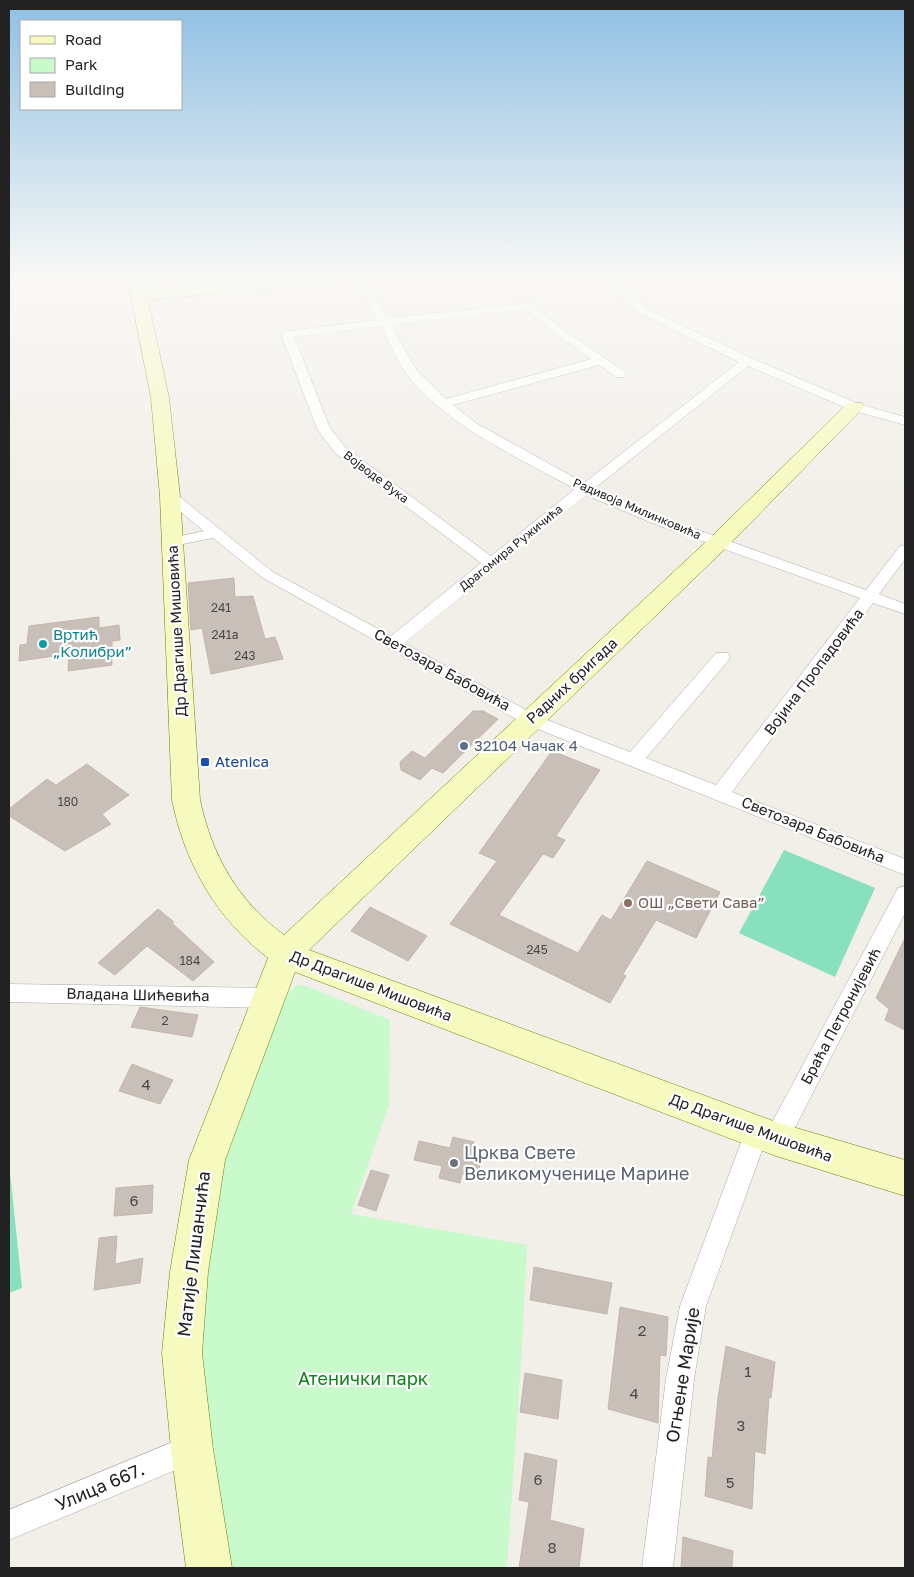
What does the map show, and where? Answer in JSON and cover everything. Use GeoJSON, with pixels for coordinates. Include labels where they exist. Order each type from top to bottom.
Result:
{"type":"FeatureCollection","features":[{"type":"Feature","properties":{"kind":"street","name":"Др Драгише Мишовића"},"geometry":{"type":"LineString","coordinates":[[150,350],[160,398],[170,496],[186,800],[193,835],[210,873],[232,905],[254,928],[286,953],[335,975],[767,1136],[905,1178]]}},
{"type":"Feature","properties":{"kind":"street","name":"Војводе Вука"},"geometry":{"type":"LineString","coordinates":[[294,350],[324,429],[340,450],[492,563]]}},
{"type":"Feature","properties":{"kind":"street","name":"Радивоја Милинковића"},"geometry":{"type":"LineString","coordinates":[[400,350],[412,373],[444,404],[472,426],[586,489],[718,543],[905,609]]}},
{"type":"Feature","properties":{"kind":"street"},"geometry":{"type":"LineString","coordinates":[[586,350],[620,374]]}},
{"type":"Feature","properties":{"kind":"street"},"geometry":{"type":"LineString","coordinates":[[724,350],[855,407],[905,421]]}},
{"type":"Feature","properties":{"kind":"street"},"geometry":{"type":"LineString","coordinates":[[444,404],[602,360]]}},
{"type":"Feature","properties":{"kind":"street","name":"Драгомира Ружичића"},"geometry":{"type":"LineString","coordinates":[[393,643],[747,361]]}},
{"type":"Feature","properties":{"kind":"street","name":"Радних бригада"},"geometry":{"type":"LineString","coordinates":[[286,953],[718,543],[855,407]]}},
{"type":"Feature","properties":{"kind":"street","name":"Светозара Бабовића"},"geometry":{"type":"LineString","coordinates":[[170,496],[268,575],[531,720],[721,793],[905,867]]}},
{"type":"Feature","properties":{"kind":"street"},"geometry":{"type":"LineString","coordinates":[[173,542],[216,533]]}},
{"type":"Feature","properties":{"kind":"street","name":"Војина Пропадовића"},"geometry":{"type":"LineString","coordinates":[[721,793],[871,598],[905,550]]}},
{"type":"Feature","properties":{"kind":"street"},"geometry":{"type":"LineString","coordinates":[[634,760],[722,657]]}},
{"type":"Feature","properties":{"kind":"street","name":"Браћа Петронијевић"},"geometry":{"type":"LineString","coordinates":[[767,1136],[905,894]]}},
{"type":"Feature","properties":{"kind":"street","name":"Матије Лишанчића"},"geometry":{"type":"LineString","coordinates":[[210,1568],[192,1449],[182,1353],[196,1213],[206,1160],[286,953]]}},
{"type":"Feature","properties":{"kind":"street","name":"Владана Шићевића"},"geometry":{"type":"LineString","coordinates":[[9,993],[268,998]]}},
{"type":"Feature","properties":{"kind":"street","name":"Огњене Марије"},"geometry":{"type":"LineString","coordinates":[[657,1568],[680,1380],[693,1306],[767,1136]]}},
{"type":"Feature","properties":{"kind":"street","name":"Улица 667."},"geometry":{"type":"LineString","coordinates":[[9,1525],[192,1449]]}},
{"type":"Feature","properties":{"kind":"green space"},"geometry":{"type":"Polygon","coordinates":[[[784,850],[875,888],[835,977],[739,933],[784,850]]]}},
{"type":"Feature","properties":{"kind":"green space","name":"Атенички парк"},"geometry":{"type":"Polygon","coordinates":[[[296,985],[306,986],[390,1020],[389,1105],[351,1214],[527,1245],[507,1568],[229,1568],[203,1369],[203,1258],[224,1135],[288,994],[296,985]]]}},
{"type":"Feature","properties":{"kind":"green space"},"geometry":{"type":"Polygon","coordinates":[[[9,1162],[22,1288],[9,1293],[9,1162]]]}},
{"type":"Feature","properties":{"kind":"building"},"geometry":{"type":"Polygon","coordinates":[[[234,578],[235,597],[253,596],[265,639],[275,637],[283,659],[211,674],[202,628],[191,630],[188,583],[234,578]]]}},
{"type":"Feature","properties":{"kind":"building","name":"Вртић „Колибри”"},"geometry":{"type":"Polygon","coordinates":[[[99,617],[99,628],[119,625],[120,640],[112,641],[112,665],[68,671],[69,654],[19,661],[20,645],[27,644],[29,626],[99,617]]]}},
{"type":"Feature","properties":{"kind":"building"},"geometry":{"type":"Polygon","coordinates":[[[473,711],[483,711],[498,719],[443,773],[432,768],[420,780],[401,770],[400,762],[412,751],[425,758],[473,711]]]}},
{"type":"Feature","properties":{"kind":"building"},"geometry":{"type":"Polygon","coordinates":[[[552,751],[600,770],[556,836],[565,840],[553,858],[543,854],[499,915],[578,953],[602,915],[611,920],[647,861],[720,892],[696,938],[656,920],[623,974],[626,976],[610,1003],[450,924],[497,861],[479,853],[552,751]]]}},
{"type":"Feature","properties":{"kind":"building"},"geometry":{"type":"Polygon","coordinates":[[[87,764],[129,795],[102,814],[111,824],[65,851],[9,816],[9,809],[47,779],[56,785],[87,764]]]}},
{"type":"Feature","properties":{"kind":"building"},"geometry":{"type":"Polygon","coordinates":[[[370,907],[427,936],[408,961],[351,931],[370,907]]]}},
{"type":"Feature","properties":{"kind":"building"},"geometry":{"type":"Polygon","coordinates":[[[158,909],[174,922],[172,923],[214,962],[193,981],[147,946],[115,975],[98,963],[158,909]]]}},
{"type":"Feature","properties":{"kind":"building"},"geometry":{"type":"Polygon","coordinates":[[[905,938],[905,1030],[885,1020],[889,1009],[876,998],[905,938]]]}},
{"type":"Feature","properties":{"kind":"building"},"geometry":{"type":"Polygon","coordinates":[[[140,1007],[198,1015],[192,1037],[131,1027],[140,1007]]]}},
{"type":"Feature","properties":{"kind":"building"},"geometry":{"type":"Polygon","coordinates":[[[132,1064],[173,1080],[160,1104],[119,1091],[132,1064]]]}},
{"type":"Feature","properties":{"kind":"building","name":"Црква Свете Великомученице Марине"},"geometry":{"type":"Polygon","coordinates":[[[453,1137],[474,1142],[472,1152],[482,1155],[477,1178],[462,1174],[460,1183],[439,1178],[442,1166],[414,1160],[419,1141],[450,1148],[453,1137]]]}},
{"type":"Feature","properties":{"kind":"building"},"geometry":{"type":"Polygon","coordinates":[[[371,1170],[389,1175],[376,1211],[358,1205],[371,1170]]]}},
{"type":"Feature","properties":{"kind":"building"},"geometry":{"type":"Polygon","coordinates":[[[153,1185],[152,1213],[114,1216],[116,1188],[153,1185]]]}},
{"type":"Feature","properties":{"kind":"building"},"geometry":{"type":"Polygon","coordinates":[[[117,1236],[115,1264],[143,1258],[140,1283],[94,1290],[99,1238],[117,1236]]]}},
{"type":"Feature","properties":{"kind":"building"},"geometry":{"type":"Polygon","coordinates":[[[534,1267],[612,1283],[607,1314],[530,1300],[534,1267]]]}},
{"type":"Feature","properties":{"kind":"building"},"geometry":{"type":"Polygon","coordinates":[[[620,1307],[668,1317],[666,1356],[660,1355],[658,1423],[608,1409],[620,1307]]]}},
{"type":"Feature","properties":{"kind":"building"},"geometry":{"type":"Polygon","coordinates":[[[726,1346],[775,1362],[771,1398],[769,1397],[765,1454],[755,1451],[752,1509],[705,1496],[708,1457],[712,1458],[726,1346]]]}},
{"type":"Feature","properties":{"kind":"building"},"geometry":{"type":"Polygon","coordinates":[[[525,1373],[562,1380],[558,1419],[520,1412],[525,1373]]]}},
{"type":"Feature","properties":{"kind":"building"},"geometry":{"type":"Polygon","coordinates":[[[525,1453],[557,1460],[550,1520],[584,1529],[579,1568],[519,1568],[529,1502],[519,1500],[525,1453]]]}},
{"type":"Feature","properties":{"kind":"building"},"geometry":{"type":"Polygon","coordinates":[[[683,1537],[733,1551],[732,1568],[681,1568],[683,1537]]]}},
{"type":"Feature","properties":{"kind":"place","name":"Вртић „Колибри”"},"geometry":{"type":"Point","coordinates":[43,644]}},
{"type":"Feature","properties":{"kind":"place","name":"32104 Чачак 4"},"geometry":{"type":"Point","coordinates":[464,746]}},
{"type":"Feature","properties":{"kind":"place","name":"Atenica"},"geometry":{"type":"Point","coordinates":[205,762]}},
{"type":"Feature","properties":{"kind":"place","name":"ОШ „Свети Сава”"},"geometry":{"type":"Point","coordinates":[628,903]}},
{"type":"Feature","properties":{"kind":"place","name":"Црква Свете Великомученице Марине"},"geometry":{"type":"Point","coordinates":[454,1163]}}]}
